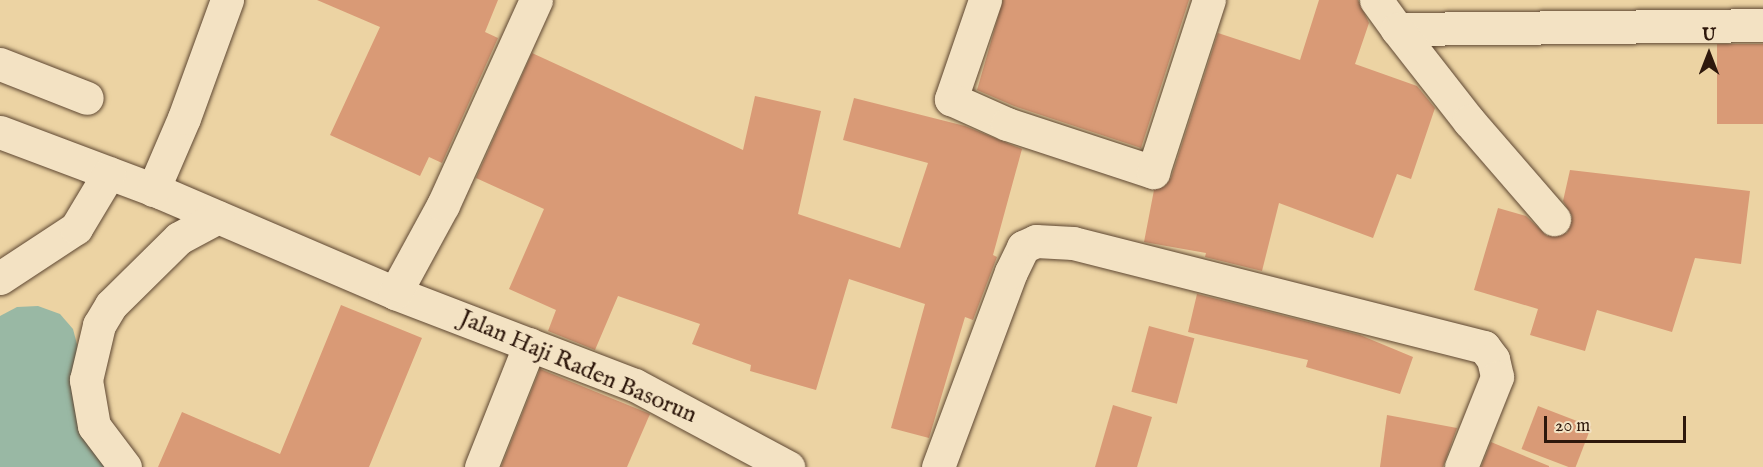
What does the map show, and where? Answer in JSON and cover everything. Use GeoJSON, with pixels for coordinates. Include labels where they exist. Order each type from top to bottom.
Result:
{"type":"FeatureCollection","features":[{"type":"Feature","properties":{"kind":"street"},"geometry":{"type":"LineString","coordinates":[[157,191],[227,0]]}},
{"type":"Feature","properties":{"kind":"street"},"geometry":{"type":"LineString","coordinates":[[395,293],[442,206],[536,0]]}},
{"type":"Feature","properties":{"kind":"street"},"geometry":{"type":"LineString","coordinates":[[985,0],[951,99],[1007,124],[1153,172],[1209,0]]}},
{"type":"Feature","properties":{"kind":"street"},"geometry":{"type":"LineString","coordinates":[[1376,0],[1469,122],[1554,219]]}},
{"type":"Feature","properties":{"kind":"street"},"geometry":{"type":"LineString","coordinates":[[1397,29],[1763,25]]}},
{"type":"Feature","properties":{"kind":"street"},"geometry":{"type":"LineString","coordinates":[[0,64],[87,98]]}},
{"type":"Feature","properties":{"kind":"street","name":"Jalan Haji Raden Basorun"},"geometry":{"type":"LineString","coordinates":[[0,132],[157,191],[395,293],[635,385],[789,467]]}},
{"type":"Feature","properties":{"kind":"street"},"geometry":{"type":"LineString","coordinates":[[0,278],[76,228],[110,173]]}},
{"type":"Feature","properties":{"kind":"street"},"geometry":{"type":"LineString","coordinates":[[125,467],[94,426],[86,380],[99,325],[111,305],[179,238],[212,214]]}},
{"type":"Feature","properties":{"kind":"street"},"geometry":{"type":"LineString","coordinates":[[938,467],[1011,272],[1023,247],[1036,241],[1073,243],[1484,347],[1493,359],[1497,377],[1461,467]]}},
{"type":"Feature","properties":{"kind":"street"},"geometry":{"type":"LineString","coordinates":[[481,467],[530,344]]}},
{"type":"Feature","properties":{"kind":"shaded area"},"geometry":{"type":"Polygon","coordinates":[[[38,306],[60,314],[73,329],[109,467],[0,467],[0,316],[17,307],[38,306]]]}},
{"type":"Feature","properties":{"kind":"building"},"geometry":{"type":"Polygon","coordinates":[[[317,0],[498,0],[485,32],[498,38],[442,163],[429,157],[420,176],[330,135],[380,27],[317,0]]]}},
{"type":"Feature","properties":{"kind":"building"},"geometry":{"type":"Polygon","coordinates":[[[1003,0],[1189,0],[1141,148],[1014,106],[977,90],[1003,0]]]}},
{"type":"Feature","properties":{"kind":"building"},"geometry":{"type":"Polygon","coordinates":[[[1319,0],[1358,0],[1369,23],[1355,64],[1417,86],[1435,108],[1411,179],[1397,174],[1373,238],[1279,203],[1262,271],[1205,257],[1206,253],[1144,242],[1154,190],[1165,186],[1171,178],[1218,33],[1300,60],[1319,0]]]}},
{"type":"Feature","properties":{"kind":"building"},"geometry":{"type":"Polygon","coordinates":[[[1717,44],[1763,44],[1763,124],[1717,124],[1717,44]]]}},
{"type":"Feature","properties":{"kind":"building"},"geometry":{"type":"Polygon","coordinates":[[[532,53],[743,150],[755,96],[821,111],[798,214],[900,248],[928,163],[843,140],[854,98],[965,126],[1022,149],[993,255],[997,257],[973,320],[965,317],[929,438],[891,428],[925,304],[849,279],[816,390],[750,371],[751,365],[692,344],[700,324],[618,296],[595,350],[548,331],[556,310],[509,289],[544,209],[476,178],[532,53]]]}},
{"type":"Feature","properties":{"kind":"building"},"geometry":{"type":"Polygon","coordinates":[[[1570,170],[1750,191],[1741,264],[1695,258],[1672,332],[1597,310],[1585,351],[1530,335],[1538,309],[1474,290],[1498,208],[1526,216],[1547,236],[1567,233],[1572,216],[1563,201],[1570,170]]]}},
{"type":"Feature","properties":{"kind":"building"},"geometry":{"type":"Polygon","coordinates":[[[1197,294],[1360,335],[1413,357],[1400,394],[1306,367],[1308,360],[1188,332],[1197,294]]]}},
{"type":"Feature","properties":{"kind":"building"},"geometry":{"type":"Polygon","coordinates":[[[341,305],[422,338],[369,467],[158,467],[182,412],[280,454],[341,305]]]}},
{"type":"Feature","properties":{"kind":"building"},"geometry":{"type":"Polygon","coordinates":[[[1149,326],[1194,338],[1177,404],[1131,392],[1149,326]]]}},
{"type":"Feature","properties":{"kind":"building"},"geometry":{"type":"Polygon","coordinates":[[[540,369],[650,414],[627,467],[501,467],[540,369]]]}},
{"type":"Feature","properties":{"kind":"building"},"geometry":{"type":"Polygon","coordinates":[[[1113,405],[1152,417],[1137,467],[1095,467],[1113,405]]]}},
{"type":"Feature","properties":{"kind":"building"},"geometry":{"type":"Polygon","coordinates":[[[1538,406],[1591,426],[1576,467],[1569,467],[1522,449],[1538,406]]]}},
{"type":"Feature","properties":{"kind":"building"},"geometry":{"type":"Polygon","coordinates":[[[1387,415],[1457,428],[1443,467],[1380,467],[1387,415]]]}},
{"type":"Feature","properties":{"kind":"building"},"geometry":{"type":"Polygon","coordinates":[[[1491,442],[1549,466],[1549,467],[1481,467],[1491,442]]]}}]}
